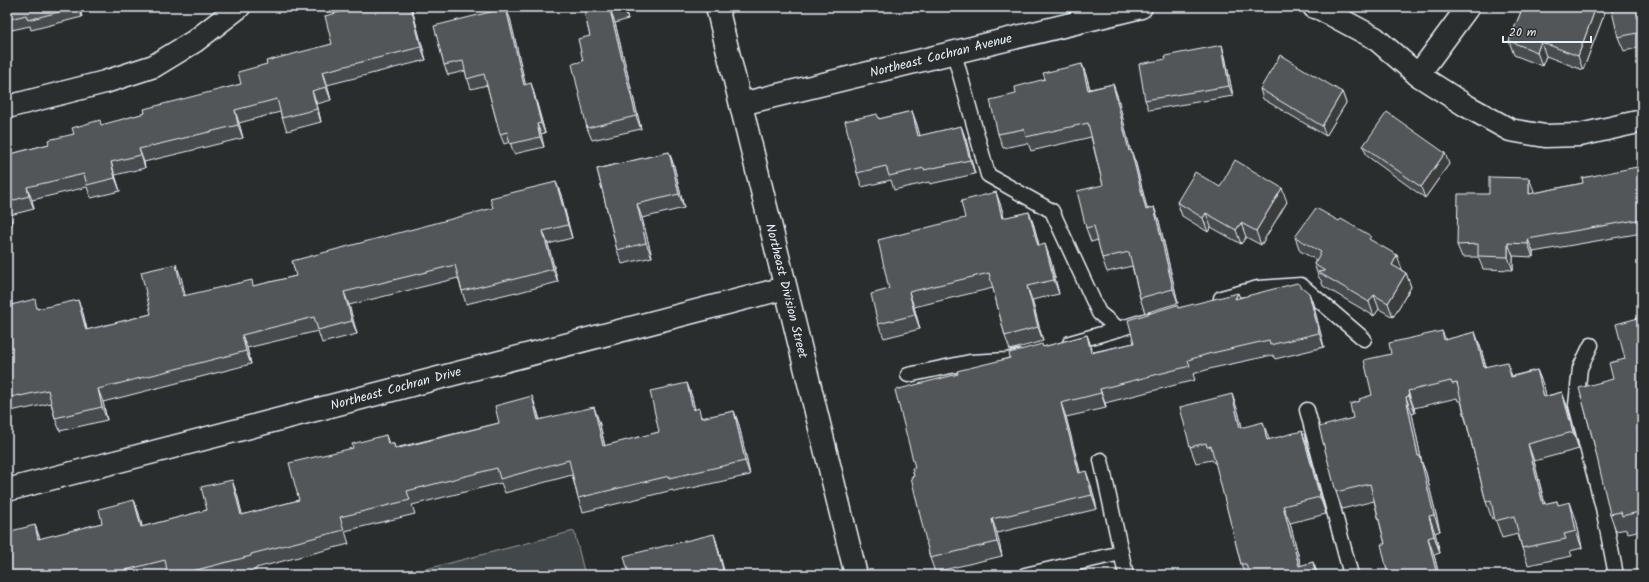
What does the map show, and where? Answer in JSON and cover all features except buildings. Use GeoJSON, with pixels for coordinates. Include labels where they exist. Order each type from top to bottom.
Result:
{"type":"FeatureCollection","features":[{"type":"Feature","properties":{"kind":"street"},"geometry":{"type":"LineString","coordinates":[[7,107],[105,82],[154,66],[195,41],[239,7]]}},
{"type":"Feature","properties":{"kind":"street","name":"Northeast Division Street"},"geometry":{"type":"LineString","coordinates":[[717,7],[856,575]]}},
{"type":"Feature","properties":{"kind":"street","name":"Northeast Cochran Avenue"},"geometry":{"type":"LineString","coordinates":[[741,104],[1141,7]]}},
{"type":"Feature","properties":{"kind":"street"},"geometry":{"type":"LineString","coordinates":[[1314,7],[1319,8],[1375,38],[1418,75],[1510,130],[1545,136],[1580,135],[1642,121]]}},
{"type":"Feature","properties":{"kind":"street"},"geometry":{"type":"LineString","coordinates":[[1418,75],[1468,7]]}},
{"type":"Feature","properties":{"kind":"street","name":"Northeast Cochran Drive"},"geometry":{"type":"LineString","coordinates":[[7,490],[785,288]]}},
{"type":"Feature","properties":{"kind":"lane"},"geometry":{"type":"LineString","coordinates":[[954,53],[988,175],[1052,211],[1099,313],[1120,329]]}},
{"type":"Feature","properties":{"kind":"lane"},"geometry":{"type":"LineString","coordinates":[[1209,302],[1258,288],[1301,285],[1364,339]]}},
{"type":"Feature","properties":{"kind":"lane"},"geometry":{"type":"LineString","coordinates":[[1054,348],[1157,318]]}},
{"type":"Feature","properties":{"kind":"lane"},"geometry":{"type":"LineString","coordinates":[[1591,345],[1580,368],[1576,405],[1603,508],[1616,575]]}},
{"type":"Feature","properties":{"kind":"lane"},"geometry":{"type":"LineString","coordinates":[[908,375],[970,362],[1007,360],[1034,353]]}},
{"type":"Feature","properties":{"kind":"lane"},"geometry":{"type":"LineString","coordinates":[[1307,410],[1351,575]]}},
{"type":"Feature","properties":{"kind":"lane"},"geometry":{"type":"LineString","coordinates":[[1101,460],[1126,575]]}},
{"type":"Feature","properties":{"kind":"lane"},"geometry":{"type":"LineString","coordinates":[[1026,575],[1121,553]]}},
{"type":"Feature","properties":{"kind":"shaded area"},"geometry":{"type":"Polygon","coordinates":[[[574,531],[585,575],[403,575],[574,531]]]}}]}
